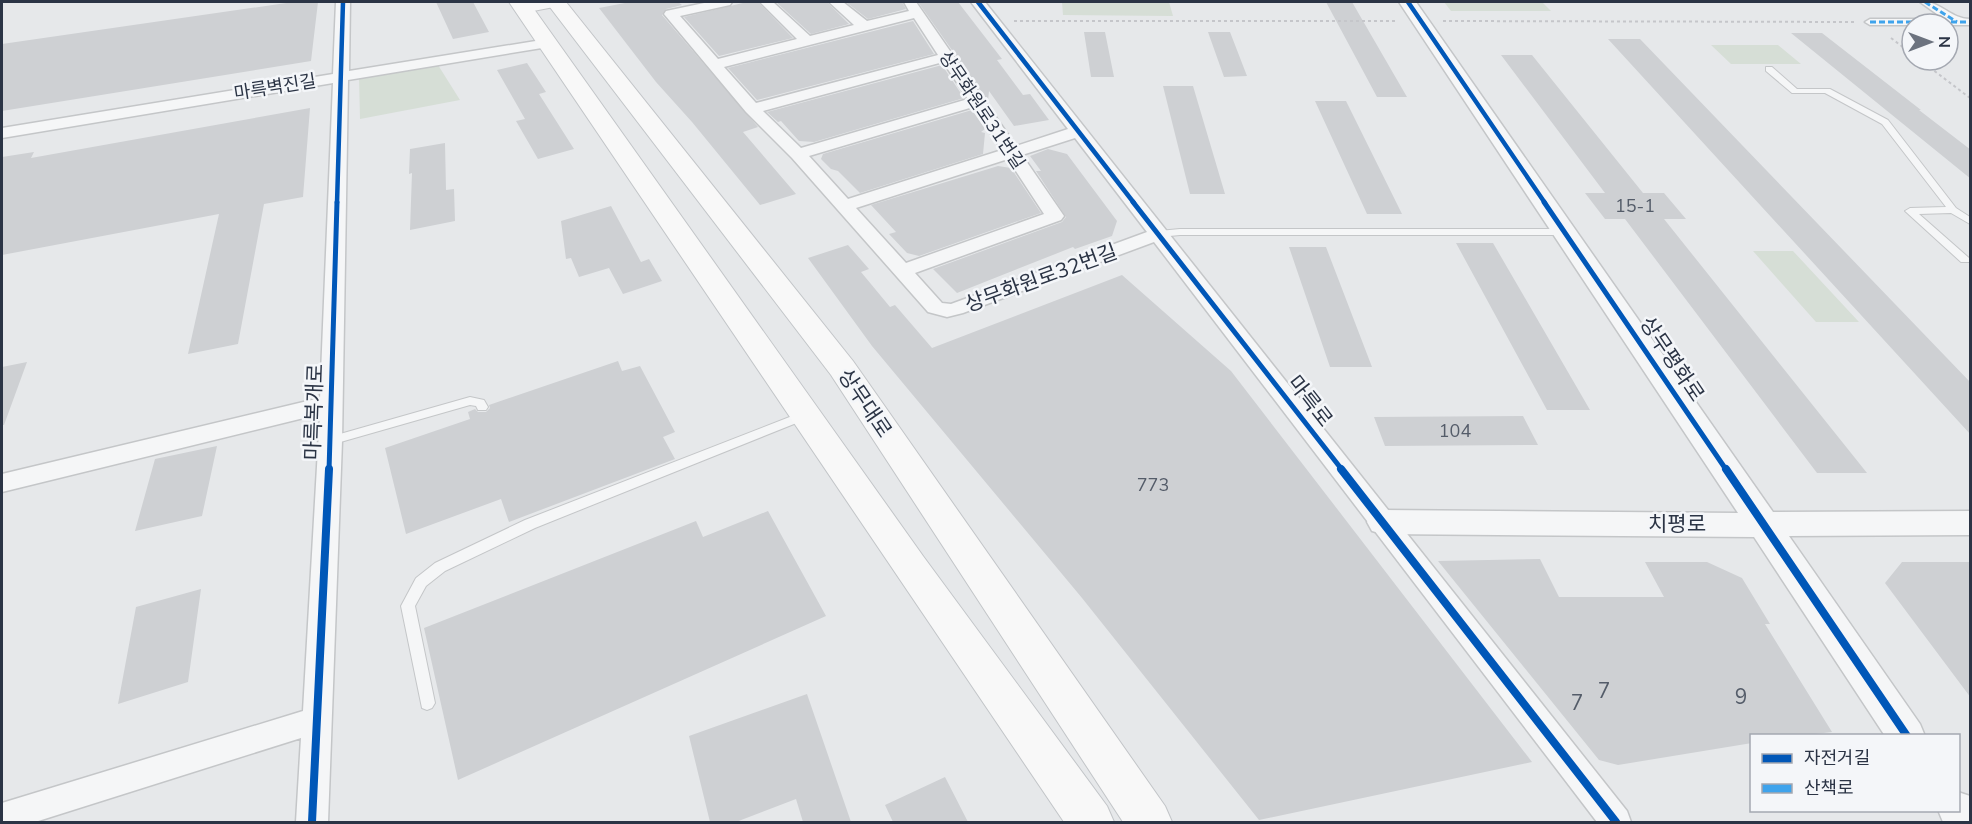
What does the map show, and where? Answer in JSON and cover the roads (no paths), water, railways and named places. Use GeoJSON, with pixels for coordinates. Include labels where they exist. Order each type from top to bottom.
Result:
{"type":"FeatureCollection","features":[{"type":"Feature","properties":{"kind":"main road"},"geometry":{"type":"LineString","coordinates":[[521,4],[554,2]]}},
{"type":"Feature","properties":{"kind":"main road","name":"상무대로"},"geometry":{"type":"LineString","coordinates":[[554,2],[842,369],[1149,822]]}},
{"type":"Feature","properties":{"kind":"main road"},"geometry":{"type":"LineString","coordinates":[[521,4],[805,415],[1091,822]]}},
{"type":"Feature","properties":{"kind":"street","name":"마륵복개로"},"geometry":{"type":"LineString","coordinates":[[312,822],[330,441],[343,2]]}},
{"type":"Feature","properties":{"kind":"street","name":"상무화원로32번길"},"geometry":{"type":"LineString","coordinates":[[725,2],[671,14],[752,109],[798,154],[935,308],[947,311],[1159,234]]}},
{"type":"Feature","properties":{"kind":"street"},"geometry":{"type":"LineString","coordinates":[[765,2],[807,41]]}},
{"type":"Feature","properties":{"kind":"street"},"geometry":{"type":"LineString","coordinates":[[835,2],[864,26]]}},
{"type":"Feature","properties":{"kind":"street","name":"마륵로"},"geometry":{"type":"LineString","coordinates":[[978,2],[1616,822]]}},
{"type":"Feature","properties":{"kind":"street"},"geometry":{"type":"LineString","coordinates":[[1925,2],[1941,12]]}},
{"type":"Feature","properties":{"kind":"street"},"geometry":{"type":"LineString","coordinates":[[713,65],[864,26],[914,7]]}},
{"type":"Feature","properties":{"kind":"street","name":"상무화원로31번길"},"geometry":{"type":"LineString","coordinates":[[903,272],[1055,216],[914,7]]}},
{"type":"Feature","properties":{"kind":"street","name":"상무평화로"},"geometry":{"type":"LineString","coordinates":[[1414,11],[1906,734]]}},
{"type":"Feature","properties":{"kind":"street"},"geometry":{"type":"LineString","coordinates":[[1870,22],[1900,22]]}},
{"type":"Feature","properties":{"kind":"street","name":"마륵벽진길"},"geometry":{"type":"LineString","coordinates":[[2,133],[548,43]]}},
{"type":"Feature","properties":{"kind":"street"},"geometry":{"type":"LineString","coordinates":[[752,109],[946,57]]}},
{"type":"Feature","properties":{"kind":"street"},"geometry":{"type":"LineString","coordinates":[[798,154],[976,101]]}},
{"type":"Feature","properties":{"kind":"street"},"geometry":{"type":"LineString","coordinates":[[844,206],[1077,132]]}},
{"type":"Feature","properties":{"kind":"street","name":"마륵복개로"},"geometry":{"type":"LineString","coordinates":[[2,483],[331,403]]}},
{"type":"Feature","properties":{"kind":"street","name":"치평로"},"geometry":{"type":"LineString","coordinates":[[1383,522],[1766,525],[1971,523]]}},
{"type":"Feature","properties":{"kind":"street"},"geometry":{"type":"LineString","coordinates":[[2,818],[316,720]]}},
{"type":"Feature","properties":{"kind":"lane"},"geometry":{"type":"LineString","coordinates":[[1769,69],[1795,91],[1827,91],[1885,122],[1953,210],[1971,221]]}},
{"type":"Feature","properties":{"kind":"lane"},"geometry":{"type":"LineString","coordinates":[[1953,210],[1910,211],[1965,260]]}},
{"type":"Feature","properties":{"kind":"lane"},"geometry":{"type":"LineString","coordinates":[[1159,234],[1180,232],[1565,232]]}},
{"type":"Feature","properties":{"kind":"lane"},"geometry":{"type":"LineString","coordinates":[[330,441],[470,401],[480,403],[482,407]]}},
{"type":"Feature","properties":{"kind":"lane"},"geometry":{"type":"LineString","coordinates":[[428,704],[408,606],[421,582],[440,567],[528,520],[805,415]]}}]}
